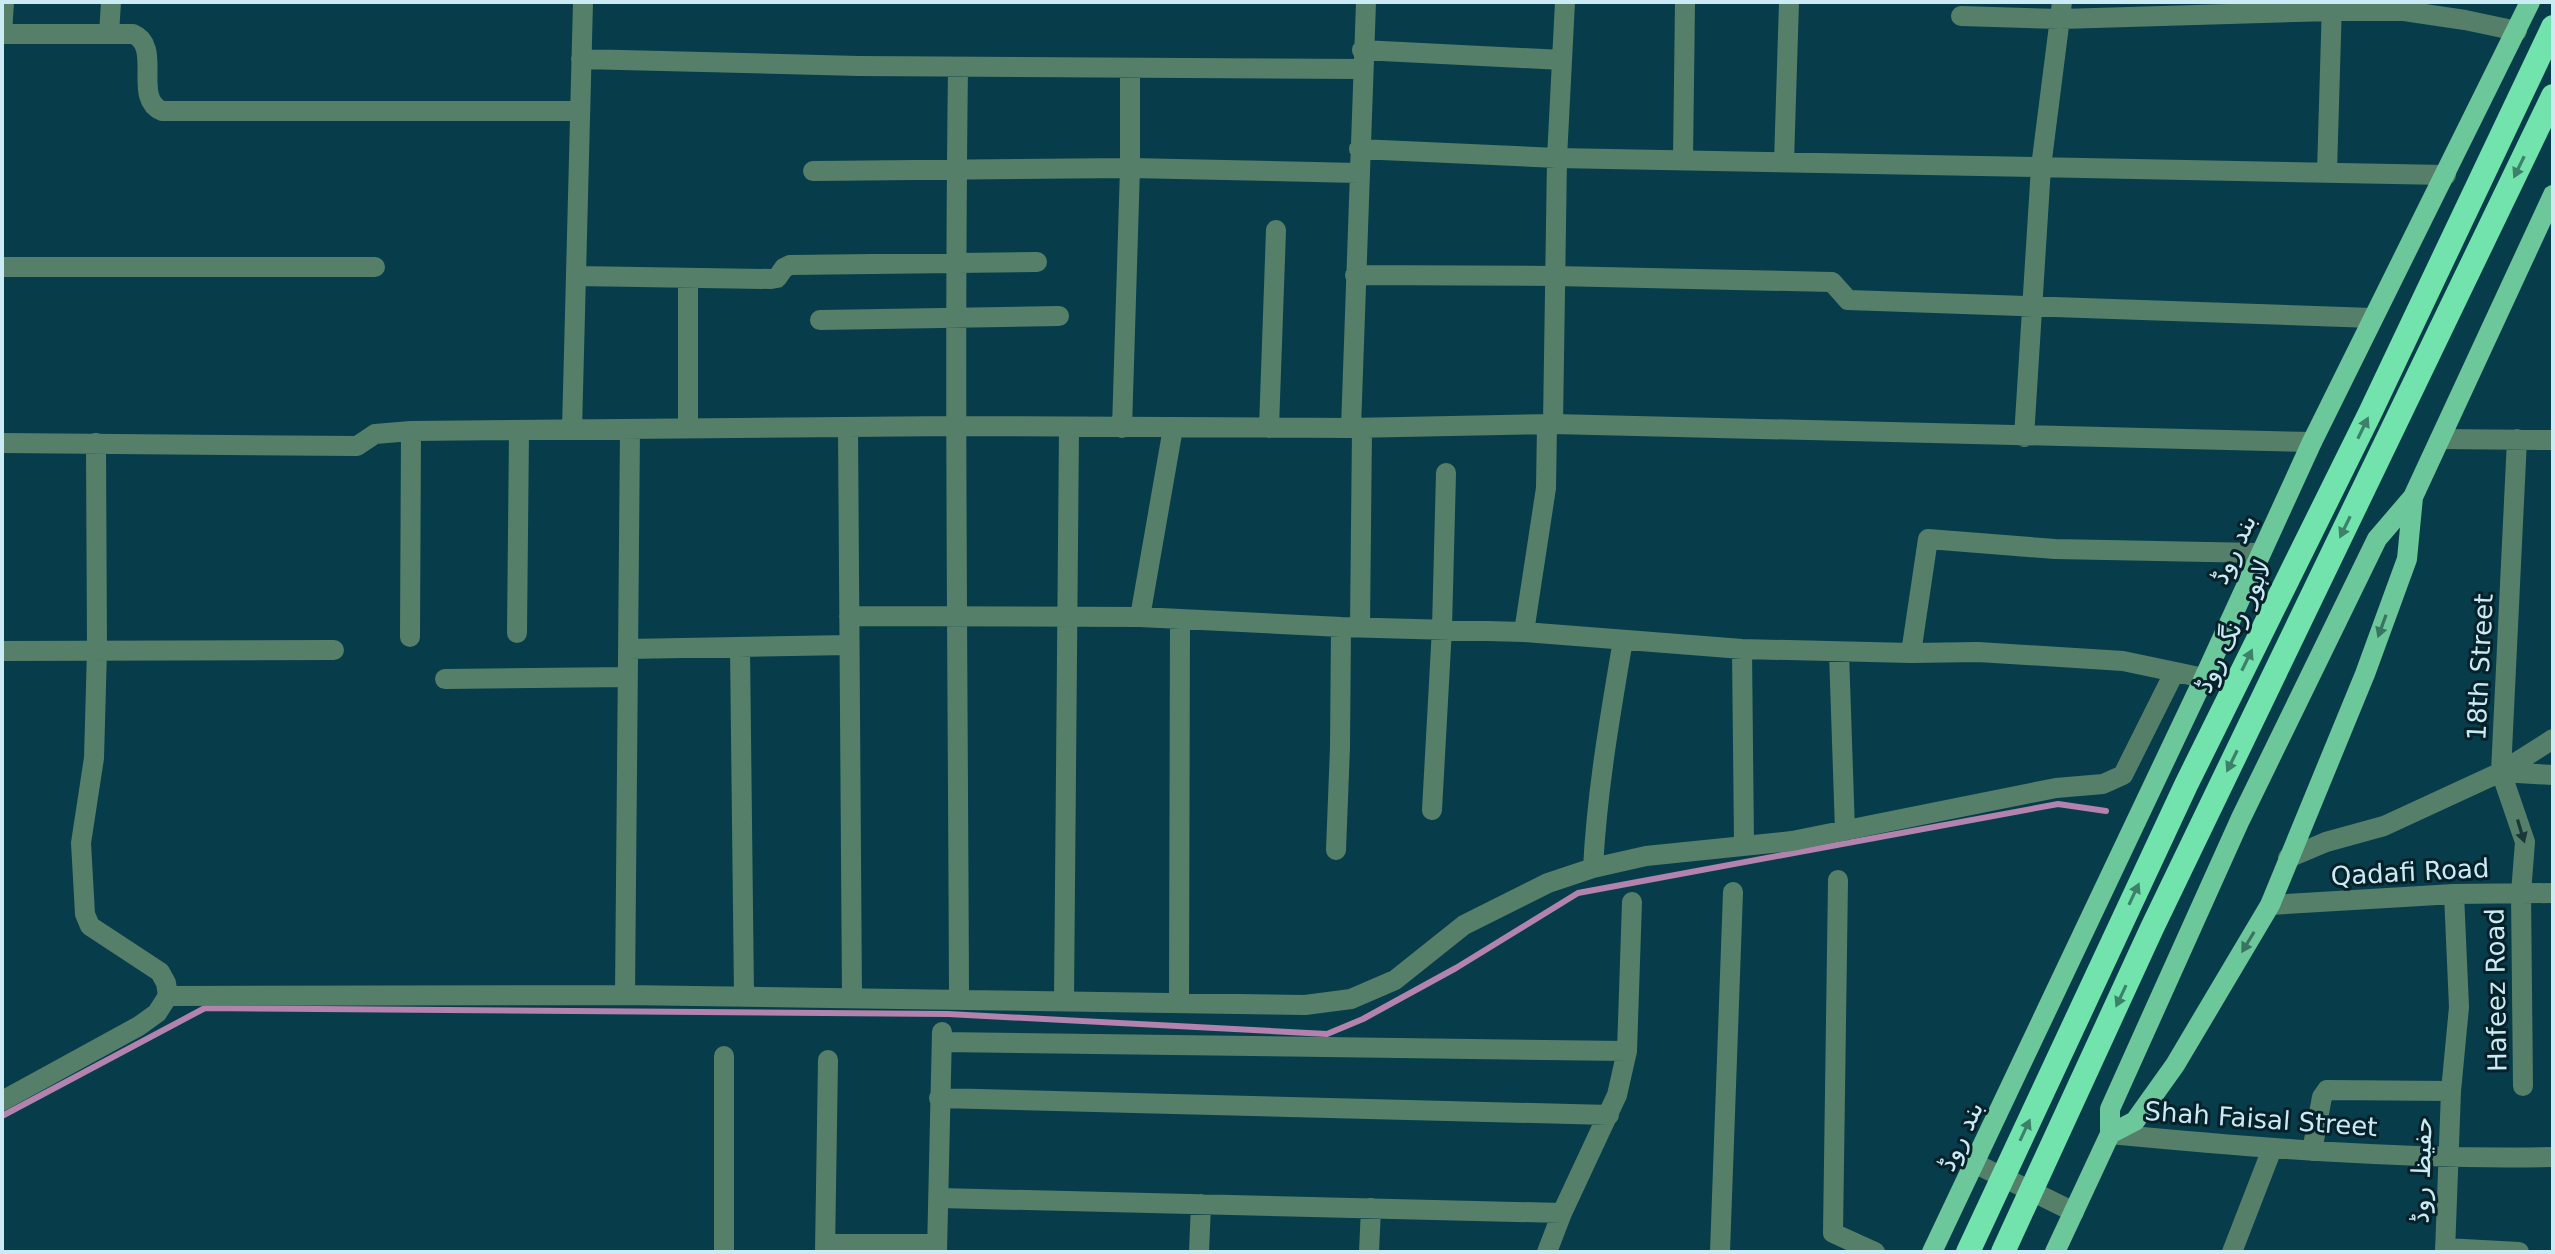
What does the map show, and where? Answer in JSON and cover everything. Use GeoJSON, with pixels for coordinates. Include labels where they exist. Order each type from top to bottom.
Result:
{"type":"FeatureCollection","features":[{"type":"Feature","properties":{"kind":"highway","name":"لاہور رنگ روڈ"},"geometry":{"type":"LineString","coordinates":[[1968,1252],[2179,798],[2370,413],[2553,27]]}},
{"type":"Feature","properties":{"kind":"highway"},"geometry":{"type":"LineString","coordinates":[[2003,1252],[2152,928],[2553,96]]}},
{"type":"Feature","properties":{"kind":"main road","name":"بند روڈ"},"geometry":{"type":"LineString","coordinates":[[1932,1252],[2204,678],[2312,442],[2530,2]]}},
{"type":"Feature","properties":{"kind":"main road"},"geometry":{"type":"LineString","coordinates":[[2055,1252],[2110,1134],[2110,1109],[2240,820],[2377,539],[2413,497],[2553,195]]}},
{"type":"Feature","properties":{"kind":"main road"},"geometry":{"type":"LineString","coordinates":[[2110,1134],[2135,1121],[2175,1065],[2270,905],[2365,674],[2407,559],[2413,497]]}},
{"type":"Feature","properties":{"kind":"street"},"geometry":{"type":"LineString","coordinates":[[4,2],[2,34],[133,34],[141,37],[146,45],[150,100],[155,108],[162,111],[580,111]]}},
{"type":"Feature","properties":{"kind":"street"},"geometry":{"type":"LineString","coordinates":[[109,34],[111,2]]}},
{"type":"Feature","properties":{"kind":"street"},"geometry":{"type":"LineString","coordinates":[[572,430],[583,2]]}},
{"type":"Feature","properties":{"kind":"street"},"geometry":{"type":"LineString","coordinates":[[1336,850],[1340,747],[1350,627],[1356,428],[1355,275],[1366,2]]}},
{"type":"Feature","properties":{"kind":"street"},"geometry":{"type":"LineString","coordinates":[[1524,632],[1546,488],[1565,2]]}},
{"type":"Feature","properties":{"kind":"street"},"geometry":{"type":"LineString","coordinates":[[1683,160],[1685,2]]}},
{"type":"Feature","properties":{"kind":"street"},"geometry":{"type":"LineString","coordinates":[[1784,162],[1789,2]]}},
{"type":"Feature","properties":{"kind":"street"},"geometry":{"type":"LineString","coordinates":[[2327,172],[2332,6]]}},
{"type":"Feature","properties":{"kind":"street"},"geometry":{"type":"LineString","coordinates":[[1961,16],[2062,10],[2332,6],[2404,11],[2517,31]]}},
{"type":"Feature","properties":{"kind":"street"},"geometry":{"type":"LineString","coordinates":[[2024,437],[2041,167],[2062,10]]}},
{"type":"Feature","properties":{"kind":"street"},"geometry":{"type":"LineString","coordinates":[[581,59],[1130,68],[1362,60],[1562,60]]}},
{"type":"Feature","properties":{"kind":"street"},"geometry":{"type":"LineString","coordinates":[[958,67],[955,426],[959,999]]}},
{"type":"Feature","properties":{"kind":"street"},"geometry":{"type":"LineString","coordinates":[[1122,428],[1130,68]]}},
{"type":"Feature","properties":{"kind":"street"},"geometry":{"type":"LineString","coordinates":[[1359,149],[1557,158],[2446,175]]}},
{"type":"Feature","properties":{"kind":"street"},"geometry":{"type":"LineString","coordinates":[[813,171],[1130,168],[1358,173]]}},
{"type":"Feature","properties":{"kind":"street"},"geometry":{"type":"LineString","coordinates":[[1269,428],[1276,230]]}},
{"type":"Feature","properties":{"kind":"street"},"geometry":{"type":"LineString","coordinates":[[576,276],[771,279],[777,278],[790,265],[1037,262]]}},
{"type":"Feature","properties":{"kind":"street"},"geometry":{"type":"LineString","coordinates":[[2,267],[375,267]]}},
{"type":"Feature","properties":{"kind":"street"},"geometry":{"type":"LineString","coordinates":[[1355,275],[1832,282],[1848,300],[2373,318]]}},
{"type":"Feature","properties":{"kind":"street"},"geometry":{"type":"LineString","coordinates":[[688,278],[688,429]]}},
{"type":"Feature","properties":{"kind":"street"},"geometry":{"type":"LineString","coordinates":[[820,320],[1059,316]]}},
{"type":"Feature","properties":{"kind":"street"},"geometry":{"type":"LineString","coordinates":[[2,443],[357,446],[375,434],[411,431],[955,426],[1356,428],[1550,424],[2312,442]]}},
{"type":"Feature","properties":{"kind":"street"},"geometry":{"type":"LineString","coordinates":[[848,428],[852,998]]}},
{"type":"Feature","properties":{"kind":"street"},"geometry":{"type":"LineString","coordinates":[[1064,1000],[1069,428]]}},
{"type":"Feature","properties":{"kind":"street"},"geometry":{"type":"LineString","coordinates":[[1140,617],[1173,428]]}},
{"type":"Feature","properties":{"kind":"street"},"geometry":{"type":"LineString","coordinates":[[625,995],[630,430]]}},
{"type":"Feature","properties":{"kind":"street"},"geometry":{"type":"LineString","coordinates":[[410,637],[411,431]]}},
{"type":"Feature","properties":{"kind":"street"},"geometry":{"type":"LineString","coordinates":[[517,633],[519,431]]}},
{"type":"Feature","properties":{"kind":"street"},"geometry":{"type":"LineString","coordinates":[[2440,439],[2553,440]]}},
{"type":"Feature","properties":{"kind":"street","name":"18th Street"},"geometry":{"type":"LineString","coordinates":[[2517,439],[2501,772],[2525,842],[2521,893]]}},
{"type":"Feature","properties":{"kind":"street"},"geometry":{"type":"LineString","coordinates":[[2,1101],[139,1026],[157,1013],[168,996],[160,972],[90,926],[85,914],[81,843],[94,758],[97,650],[96,443]]}},
{"type":"Feature","properties":{"kind":"street"},"geometry":{"type":"LineString","coordinates":[[1432,810],[1442,628],[1446,473]]}},
{"type":"Feature","properties":{"kind":"street"},"geometry":{"type":"LineString","coordinates":[[1911,653],[1928,539],[2055,549],[2259,553]]}},
{"type":"Feature","properties":{"kind":"street"},"geometry":{"type":"LineString","coordinates":[[849,616],[1140,617],[1524,632],[1742,649],[1978,652],[2123,661],[2204,678]]}},
{"type":"Feature","properties":{"kind":"street"},"geometry":{"type":"LineString","coordinates":[[1179,1002],[1180,620]]}},
{"type":"Feature","properties":{"kind":"street"},"geometry":{"type":"LineString","coordinates":[[1593,868],[1603,759],[1623,640]]}},
{"type":"Feature","properties":{"kind":"street"},"geometry":{"type":"LineString","coordinates":[[628,649],[849,645]]}},
{"type":"Feature","properties":{"kind":"street"},"geometry":{"type":"LineString","coordinates":[[740,648],[744,996]]}},
{"type":"Feature","properties":{"kind":"street"},"geometry":{"type":"LineString","coordinates":[[1742,649],[1744,844]]}},
{"type":"Feature","properties":{"kind":"street"},"geometry":{"type":"LineString","coordinates":[[2,651],[334,650]]}},
{"type":"Feature","properties":{"kind":"street"},"geometry":{"type":"LineString","coordinates":[[1839,652],[1845,831]]}},
{"type":"Feature","properties":{"kind":"street"},"geometry":{"type":"LineString","coordinates":[[168,996],[625,995],[1305,1005],[1351,999],[1395,980],[1464,925],[1548,883],[1593,868],[1646,856],[1792,841],[1963,805],[2056,788],[2103,784],[2123,775],[2174,673]]}},
{"type":"Feature","properties":{"kind":"street"},"geometry":{"type":"LineString","coordinates":[[445,679],[628,677]]}},
{"type":"Feature","properties":{"kind":"street"},"geometry":{"type":"LineString","coordinates":[[2288,858],[2326,842],[2384,826],[2501,772],[2553,739]]}},
{"type":"Feature","properties":{"kind":"street"},"geometry":{"type":"LineString","coordinates":[[2501,772],[2553,775]]}},
{"type":"Feature","properties":{"kind":"street"},"geometry":{"type":"LineString","coordinates":[[1838,880],[1833,1233],[1875,1252]]}},
{"type":"Feature","properties":{"kind":"street"},"geometry":{"type":"LineString","coordinates":[[1720,1252],[1733,892]]}},
{"type":"Feature","properties":{"kind":"street","name":"Hafeez Road"},"geometry":{"type":"LineString","coordinates":[[2521,893],[2523,1086]]}},
{"type":"Feature","properties":{"kind":"street","name":"Qadafi Road"},"geometry":{"type":"LineString","coordinates":[[2270,905],[2454,894],[2553,893]]}},
{"type":"Feature","properties":{"kind":"street","name":"Hafeez Road"},"geometry":{"type":"LineString","coordinates":[[2451,1091],[2459,1007],[2454,894]]}},
{"type":"Feature","properties":{"kind":"street"},"geometry":{"type":"LineString","coordinates":[[1547,1252],[1617,1095],[1627,1051],[1632,902]]}},
{"type":"Feature","properties":{"kind":"street"},"geometry":{"type":"LineString","coordinates":[[828,1060],[825,1248],[937,1248],[942,1037],[1627,1051]]}},
{"type":"Feature","properties":{"kind":"street"},"geometry":{"type":"LineString","coordinates":[[724,1056],[724,1252]]}},
{"type":"Feature","properties":{"kind":"street"},"geometry":{"type":"LineString","coordinates":[[2312,1151],[2322,1097],[2327,1090],[2451,1091]]}},
{"type":"Feature","properties":{"kind":"street","name":"حفیظ روڈ"},"geometry":{"type":"LineString","coordinates":[[2445,1250],[2451,1091]]}},
{"type":"Feature","properties":{"kind":"street"},"geometry":{"type":"LineString","coordinates":[[939,1098],[1609,1115]]}},
{"type":"Feature","properties":{"kind":"street","name":"Shah Faisal Street"},"geometry":{"type":"LineString","coordinates":[[2110,1134],[2272,1149],[2448,1158],[2553,1157]]}},
{"type":"Feature","properties":{"kind":"street"},"geometry":{"type":"LineString","coordinates":[[2232,1252],[2272,1149]]}},
{"type":"Feature","properties":{"kind":"street"},"geometry":{"type":"LineString","coordinates":[[1976,1164],[2074,1212]]}},
{"type":"Feature","properties":{"kind":"street"},"geometry":{"type":"LineString","coordinates":[[940,1198],[1562,1213]]}},
{"type":"Feature","properties":{"kind":"street"},"geometry":{"type":"LineString","coordinates":[[1199,1252],[1201,1204]]}},
{"type":"Feature","properties":{"kind":"street"},"geometry":{"type":"LineString","coordinates":[[1369,1252],[1371,1208]]}},
{"type":"Feature","properties":{"kind":"street"},"geometry":{"type":"LineString","coordinates":[[2445,1250],[2519,1252]]}},
{"type":"Feature","properties":{"kind":"waterway"},"geometry":{"type":"LineString","coordinates":[[2,1116],[205,1008],[948,1014],[1327,1034],[1363,1019],[1456,968],[1578,893],[2058,804],[2106,811]]}}]}
